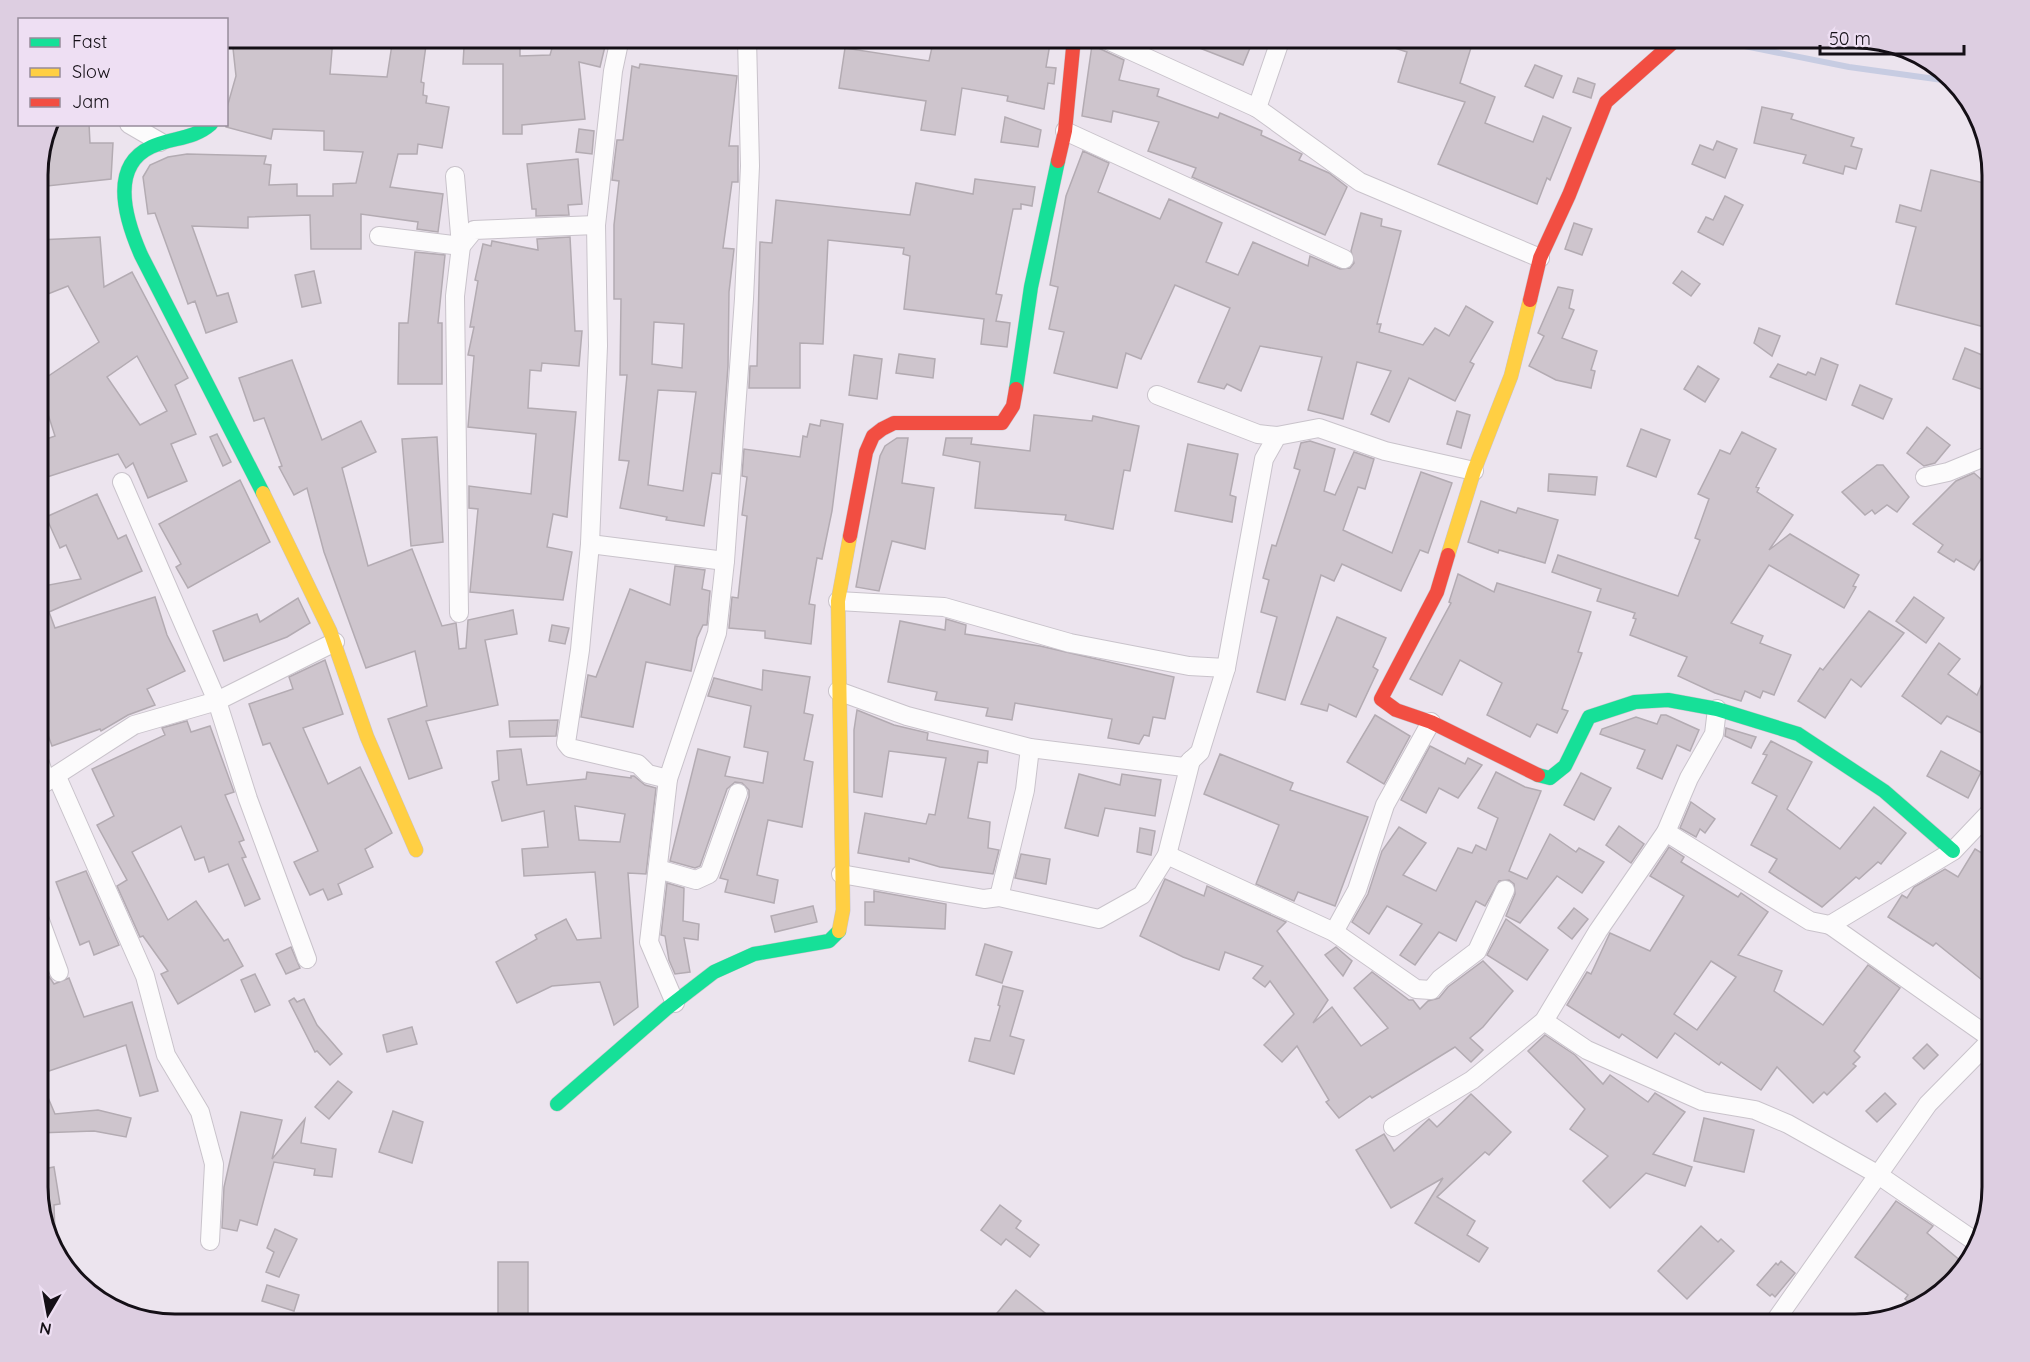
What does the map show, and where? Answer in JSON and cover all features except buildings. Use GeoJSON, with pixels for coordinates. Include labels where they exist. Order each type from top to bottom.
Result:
{"type":"FeatureCollection","features":[{"type":"Feature","properties":{"kind":"street"},"geometry":{"type":"LineString","coordinates":[[618,48],[613,71],[596,225],[598,346],[590,544],[580,650],[566,743],[570,747],[638,764],[648,774],[668,779]]}},
{"type":"Feature","properties":{"kind":"street"},"geometry":{"type":"LineString","coordinates":[[675,1003],[649,942],[668,779],[717,633],[725,561],[749,188],[747,48]]}},
{"type":"Feature","properties":{"kind":"street"},"geometry":{"type":"LineString","coordinates":[[557,1104],[714,972],[754,954],[829,941],[839,931],[843,910],[838,601],[870,437],[881,428],[894,423],[1002,423],[1013,406],[1031,287],[1065,131],[1073,48]]}},
{"type":"Feature","properties":{"kind":"street"},"geometry":{"type":"LineString","coordinates":[[1125,48],[1257,108],[1360,182],[1540,258]]}},
{"type":"Feature","properties":{"kind":"street"},"geometry":{"type":"LineString","coordinates":[[1257,108],[1278,48]]}},
{"type":"Feature","properties":{"kind":"street"},"geometry":{"type":"LineString","coordinates":[[1667,48],[1606,102],[1569,195],[1540,258],[1511,376],[1474,471],[1437,592],[1381,699],[1396,710],[1431,722],[1532,774],[1550,778],[1565,766],[1589,717],[1635,702],[1646,701],[1668,700],[1717,709],[1798,734],[1884,791],[1953,851]]}},
{"type":"Feature","properties":{"kind":"street"},"geometry":{"type":"LineString","coordinates":[[132,126],[160,142]]}},
{"type":"Feature","properties":{"kind":"street"},"geometry":{"type":"LineString","coordinates":[[209,126],[205,132],[160,142],[139,154],[131,164],[125,185],[124,201],[130,223],[148,272],[266,498],[335,642],[368,738],[416,850]]}},
{"type":"Feature","properties":{"kind":"street"},"geometry":{"type":"LineString","coordinates":[[1065,131],[1344,259]]}},
{"type":"Feature","properties":{"kind":"street"},"geometry":{"type":"LineString","coordinates":[[455,176],[461,246],[455,296],[459,613]]}},
{"type":"Feature","properties":{"kind":"street"},"geometry":{"type":"LineString","coordinates":[[461,246],[474,230],[596,225]]}},
{"type":"Feature","properties":{"kind":"street"},"geometry":{"type":"LineString","coordinates":[[379,236],[461,246]]}},
{"type":"Feature","properties":{"kind":"street"},"geometry":{"type":"LineString","coordinates":[[1157,395],[1258,434],[1277,436],[1319,428],[1385,451],[1474,471]]}},
{"type":"Feature","properties":{"kind":"street"},"geometry":{"type":"LineString","coordinates":[[838,691],[907,716],[1030,748],[1184,767],[1200,752],[1226,668],[1264,459],[1277,436]]}},
{"type":"Feature","properties":{"kind":"street"},"geometry":{"type":"LineString","coordinates":[[1925,477],[1948,472],[1982,458]]}},
{"type":"Feature","properties":{"kind":"street"},"geometry":{"type":"LineString","coordinates":[[122,482],[217,701],[248,799],[307,959]]}},
{"type":"Feature","properties":{"kind":"street"},"geometry":{"type":"LineString","coordinates":[[590,544],[725,561]]}},
{"type":"Feature","properties":{"kind":"street"},"geometry":{"type":"LineString","coordinates":[[838,601],[944,607],[1070,643],[1189,666],[1226,668]]}},
{"type":"Feature","properties":{"kind":"street"},"geometry":{"type":"LineString","coordinates":[[48,781],[134,725],[217,701],[335,642]]}},
{"type":"Feature","properties":{"kind":"street"},"geometry":{"type":"LineString","coordinates":[[1393,1127],[1472,1080],[1544,1021],[1598,931],[1666,832],[1689,778],[1714,734],[1717,709]]}},
{"type":"Feature","properties":{"kind":"street"},"geometry":{"type":"LineString","coordinates":[[1334,932],[1357,890],[1385,805],[1431,722]]}},
{"type":"Feature","properties":{"kind":"street"},"geometry":{"type":"LineString","coordinates":[[999,897],[1025,790],[1030,748]]}},
{"type":"Feature","properties":{"kind":"street"},"geometry":{"type":"LineString","coordinates":[[841,874],[984,899],[999,897],[1099,919],[1142,895],[1167,855],[1191,760]]}},
{"type":"Feature","properties":{"kind":"street"},"geometry":{"type":"LineString","coordinates":[[48,784],[145,976],[166,1055],[200,1112],[214,1164],[210,1241]]}},
{"type":"Feature","properties":{"kind":"street"},"geometry":{"type":"LineString","coordinates":[[658,869],[696,880],[709,874],[738,793]]}},
{"type":"Feature","properties":{"kind":"street"},"geometry":{"type":"LineString","coordinates":[[1830,925],[1953,851],[1982,824]]}},
{"type":"Feature","properties":{"kind":"street"},"geometry":{"type":"LineString","coordinates":[[1666,832],[1810,921],[1830,925],[1982,1032]]}},
{"type":"Feature","properties":{"kind":"street"},"geometry":{"type":"LineString","coordinates":[[1167,855],[1334,932],[1416,989],[1431,990],[1440,979],[1477,951],[1505,890]]}},
{"type":"Feature","properties":{"kind":"street"},"geometry":{"type":"LineString","coordinates":[[48,942],[59,972]]}},
{"type":"Feature","properties":{"kind":"street"},"geometry":{"type":"LineString","coordinates":[[1544,1021],[1587,1050],[1702,1101],[1755,1110],[1788,1124],[1877,1174],[1971,1238]]}},
{"type":"Feature","properties":{"kind":"street"},"geometry":{"type":"LineString","coordinates":[[1780,1314],[1928,1104],[1982,1049]]}},
{"type":"Feature","properties":{"kind":"waterway"},"geometry":{"type":"LineString","coordinates":[[1755,48],[1849,67],[1938,79]]}},
{"type":"Feature","properties":{"kind":"traffic: fast"},"geometry":{"type":"LineString","coordinates":[[208,126],[190,136],[151,147],[138,156],[129,168],[125,182],[127,212],[141,255],[263,493]]}},
{"type":"Feature","properties":{"kind":"traffic: fast"},"geometry":{"type":"LineString","coordinates":[[1016,389],[1031,287],[1058,161]]}},
{"type":"Feature","properties":{"kind":"traffic: fast"},"geometry":{"type":"LineString","coordinates":[[1538,775],[1550,778],[1565,766],[1589,717],[1635,702],[1668,700],[1717,709],[1798,734],[1884,791],[1953,851]]}},
{"type":"Feature","properties":{"kind":"traffic: fast"},"geometry":{"type":"LineString","coordinates":[[557,1104],[666,1009],[714,972],[754,954],[829,941],[839,931]]}},
{"type":"Feature","properties":{"kind":"traffic: slow"},"geometry":{"type":"LineString","coordinates":[[1448,555],[1474,471],[1511,376],[1530,300]]}},
{"type":"Feature","properties":{"kind":"traffic: slow"},"geometry":{"type":"LineString","coordinates":[[263,493],[330,631],[367,737],[416,850]]}},
{"type":"Feature","properties":{"kind":"traffic: slow"},"geometry":{"type":"LineString","coordinates":[[839,931],[843,910],[838,601],[850,536]]}},
{"type":"Feature","properties":{"kind":"traffic: jam"},"geometry":{"type":"LineString","coordinates":[[1058,161],[1065,131],[1073,48]]}},
{"type":"Feature","properties":{"kind":"traffic: jam"},"geometry":{"type":"LineString","coordinates":[[1530,300],[1540,258],[1569,195],[1606,102],[1667,48]]}},
{"type":"Feature","properties":{"kind":"traffic: jam"},"geometry":{"type":"LineString","coordinates":[[850,536],[866,452],[873,436],[894,423],[1002,423],[1013,406],[1016,389]]}},
{"type":"Feature","properties":{"kind":"traffic: jam"},"geometry":{"type":"LineString","coordinates":[[1448,555],[1437,592],[1381,699],[1396,710],[1431,722],[1538,775]]}}]}
